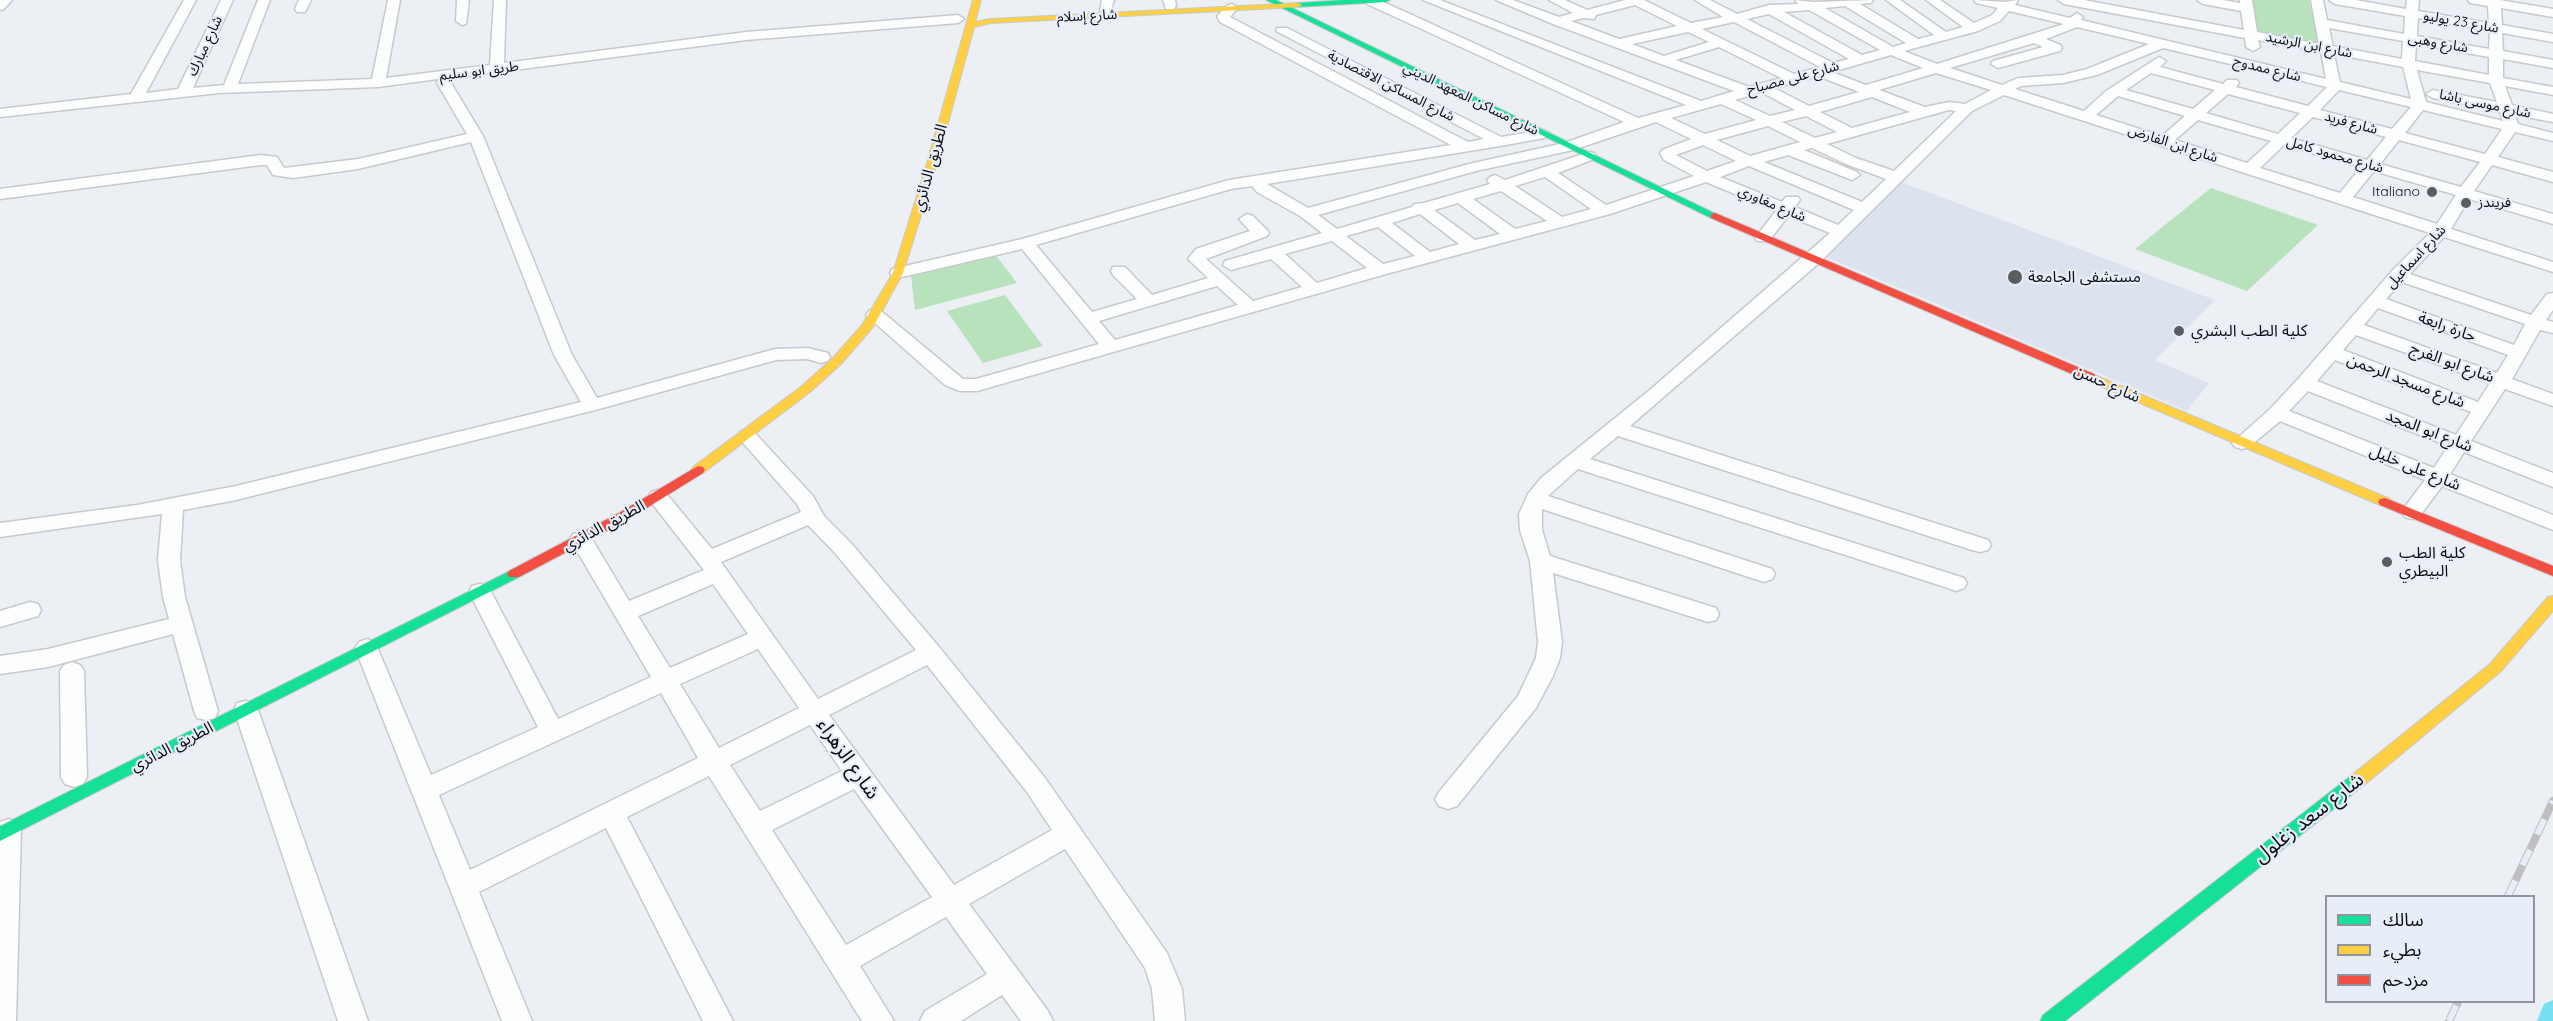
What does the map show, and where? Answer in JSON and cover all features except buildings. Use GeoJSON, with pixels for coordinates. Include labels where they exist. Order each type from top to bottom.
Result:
{"type":"FeatureCollection","features":[{"type":"Feature","properties":{"kind":"main road","name":"الطريق الدائري"},"geometry":{"type":"LineString","coordinates":[[945,80],[959,69],[964,0]]}},
{"type":"Feature","properties":{"kind":"main road","name":"الطريق الدائري"},"geometry":{"type":"LineString","coordinates":[[4,832],[581,539],[658,496],[747,436],[806,389],[851,345],[898,273],[933,160],[945,80],[964,22],[977,0]]}},
{"type":"Feature","properties":{"kind":"main road","name":"شارع إسلام"},"geometry":{"type":"LineString","coordinates":[[998,19],[1107,5],[1386,0]]}},
{"type":"Feature","properties":{"kind":"main road","name":"شارع مساكن المعهد الديني"},"geometry":{"type":"LineString","coordinates":[[1276,2],[1324,28],[1664,193]]}},
{"type":"Feature","properties":{"kind":"main road","name":"شارع إسلام"},"geometry":{"type":"LineString","coordinates":[[964,22],[1238,3]]}},
{"type":"Feature","properties":{"kind":"main road","name":"شارع حسن"},"geometry":{"type":"LineString","coordinates":[[1664,193],[1813,260],[1995,335],[2242,443],[2553,571]]}},
{"type":"Feature","properties":{"kind":"main road","name":"الطريق الدائري"},"geometry":{"type":"LineString","coordinates":[[868,316],[877,281]]}},
{"type":"Feature","properties":{"kind":"main road"},"geometry":{"type":"LineString","coordinates":[[850,324],[856,328],[868,316]]}},
{"type":"Feature","properties":{"kind":"main road"},"geometry":{"type":"LineString","coordinates":[[827,350],[844,340],[850,341],[851,345]]}},
{"type":"Feature","properties":{"kind":"main road","name":"الطريق الدائري"},"geometry":{"type":"LineString","coordinates":[[631,495],[754,415],[827,350]]}},
{"type":"Feature","properties":{"kind":"main road"},"geometry":{"type":"LineString","coordinates":[[536,545],[548,556]]}},
{"type":"Feature","properties":{"kind":"main road","name":"شارع سعد زغلول"},"geometry":{"type":"LineString","coordinates":[[2050,1021],[2311,818],[2495,668],[2553,601]]}},
{"type":"Feature","properties":{"kind":"street"},"geometry":{"type":"LineString","coordinates":[[0,6],[6,0]]}},
{"type":"Feature","properties":{"kind":"street"},"geometry":{"type":"LineString","coordinates":[[137,97],[190,0]]}},
{"type":"Feature","properties":{"kind":"street","name":"شارع مبارك"},"geometry":{"type":"LineString","coordinates":[[184,92],[227,0]]}},
{"type":"Feature","properties":{"kind":"street"},"geometry":{"type":"LineString","coordinates":[[230,88],[264,0]]}},
{"type":"Feature","properties":{"kind":"street"},"geometry":{"type":"LineString","coordinates":[[378,82],[394,0]]}},
{"type":"Feature","properties":{"kind":"street"},"geometry":{"type":"LineString","coordinates":[[462,21],[463,0]]}},
{"type":"Feature","properties":{"kind":"street"},"geometry":{"type":"LineString","coordinates":[[497,69],[500,0]]}},
{"type":"Feature","properties":{"kind":"street"},"geometry":{"type":"LineString","coordinates":[[1429,0],[1695,106],[1737,130]]}},
{"type":"Feature","properties":{"kind":"street"},"geometry":{"type":"LineString","coordinates":[[1502,0],[1746,91]]}},
{"type":"Feature","properties":{"kind":"street"},"geometry":{"type":"LineString","coordinates":[[1555,0],[1601,22]]}},
{"type":"Feature","properties":{"kind":"street"},"geometry":{"type":"LineString","coordinates":[[1701,0],[1826,70],[1869,91],[1924,112]]}},
{"type":"Feature","properties":{"kind":"street"},"geometry":{"type":"LineString","coordinates":[[1753,0],[1860,60]]}},
{"type":"Feature","properties":{"kind":"street"},"geometry":{"type":"LineString","coordinates":[[1618,43],[1805,3],[1867,0]]}},
{"type":"Feature","properties":{"kind":"street"},"geometry":{"type":"LineString","coordinates":[[1892,0],[1938,38],[1998,64],[2027,80]]}},
{"type":"Feature","properties":{"kind":"street"},"geometry":{"type":"LineString","coordinates":[[1932,0],[1970,29],[2006,47]]}},
{"type":"Feature","properties":{"kind":"street","name":"شارع ممدوح"},"geometry":{"type":"LineString","coordinates":[[1980,0],[2009,3],[2075,22],[2334,86],[2553,137]]}},
{"type":"Feature","properties":{"kind":"street","name":"شارع ابن الرشيد"},"geometry":{"type":"LineString","coordinates":[[2064,0],[2553,91]]}},
{"type":"Feature","properties":{"kind":"street"},"geometry":{"type":"LineString","coordinates":[[2143,38],[2159,0]]}},
{"type":"Feature","properties":{"kind":"street"},"geometry":{"type":"LineString","coordinates":[[2165,141],[2253,65],[2255,56],[2247,4],[2203,0]]}},
{"type":"Feature","properties":{"kind":"street"},"geometry":{"type":"LineString","coordinates":[[2250,169],[2334,86],[2317,0]]}},
{"type":"Feature","properties":{"kind":"street","name":"شارع 23 يوليو"},"geometry":{"type":"LineString","coordinates":[[2335,0],[2413,7],[2496,28],[2553,38]]}},
{"type":"Feature","properties":{"kind":"street"},"geometry":{"type":"LineString","coordinates":[[2474,0],[2553,13]]}},
{"type":"Feature","properties":{"kind":"street"},"geometry":{"type":"LineString","coordinates":[[2536,0],[2553,8]]}},
{"type":"Feature","properties":{"kind":"street"},"geometry":{"type":"LineString","coordinates":[[1371,1],[1637,123]]}},
{"type":"Feature","properties":{"kind":"street"},"geometry":{"type":"LineString","coordinates":[[1557,21],[1635,1],[1793,79]]}},
{"type":"Feature","properties":{"kind":"street"},"geometry":{"type":"LineString","coordinates":[[1846,1],[1917,44]]}},
{"type":"Feature","properties":{"kind":"street"},"geometry":{"type":"LineString","coordinates":[[1704,138],[1838,102],[1936,68],[2062,30],[2075,22],[2084,2]]}},
{"type":"Feature","properties":{"kind":"street"},"geometry":{"type":"LineString","coordinates":[[2494,2],[2496,80],[2511,127]]}},
{"type":"Feature","properties":{"kind":"street"},"geometry":{"type":"LineString","coordinates":[[1238,3],[1223,15],[1224,19],[1467,147]]}},
{"type":"Feature","properties":{"kind":"street","name":"شارع ابن الفارض"},"geometry":{"type":"LineString","coordinates":[[1805,3],[1891,51],[1936,68],[2553,267]]}},
{"type":"Feature","properties":{"kind":"street","name":"شارع على مصباح"},"geometry":{"type":"LineString","coordinates":[[1306,213],[1474,167],[1568,147],[1617,129],[1721,98],[1970,29],[2007,23],[2009,3]]}},
{"type":"Feature","properties":{"kind":"street"},"geometry":{"type":"LineString","coordinates":[[2343,199],[2420,105],[2409,64],[2413,7]]}},
{"type":"Feature","properties":{"kind":"street"},"geometry":{"type":"LineString","coordinates":[[1579,28],[1650,8]]}},
{"type":"Feature","properties":{"kind":"street"},"geometry":{"type":"LineString","coordinates":[[1379,20],[1617,129]]}},
{"type":"Feature","properties":{"kind":"street","name":"طريق ابو سليم"},"geometry":{"type":"LineString","coordinates":[[0,112],[230,88],[446,80],[497,69],[746,36],[964,22]]}},
{"type":"Feature","properties":{"kind":"street","name":"طريق ابو سليم"},"geometry":{"type":"LineString","coordinates":[[0,121],[200,98],[339,93],[964,22]]}},
{"type":"Feature","properties":{"kind":"street"},"geometry":{"type":"LineString","coordinates":[[1998,64],[2055,47],[2007,23]]}},
{"type":"Feature","properties":{"kind":"street","name":"شارع وهبى"},"geometry":{"type":"LineString","coordinates":[[2322,23],[2553,64]]}},
{"type":"Feature","properties":{"kind":"street"},"geometry":{"type":"LineString","coordinates":[[1296,37],[1324,28]]}},
{"type":"Feature","properties":{"kind":"street","name":"شارع المساكن الاقتصادية"},"geometry":{"type":"LineString","coordinates":[[1282,30],[1500,142]]}},
{"type":"Feature","properties":{"kind":"street"},"geometry":{"type":"LineString","coordinates":[[1296,57],[1352,41]]}},
{"type":"Feature","properties":{"kind":"street"},"geometry":{"type":"LineString","coordinates":[[1664,60],[1720,43]]}},
{"type":"Feature","properties":{"kind":"street"},"geometry":{"type":"LineString","coordinates":[[1448,799],[1527,702],[1548,658],[1550,642],[1541,561],[1534,540],[1530,514],[1535,499],[1548,483],[1813,260],[1839,231],[1967,108],[2002,89],[2027,80],[2063,79],[2118,63],[2163,43]]}},
{"type":"Feature","properties":{"kind":"street"},"geometry":{"type":"LineString","coordinates":[[2087,116],[2114,92],[2179,47]]}},
{"type":"Feature","properties":{"kind":"street"},"geometry":{"type":"LineString","coordinates":[[1349,64],[1379,55]]}},
{"type":"Feature","properties":{"kind":"street","name":"شارع فريد"},"geometry":{"type":"LineString","coordinates":[[2149,68],[2553,177]]}},
{"type":"Feature","properties":{"kind":"street"},"geometry":{"type":"LineString","coordinates":[[1342,82],[1408,69]]}},
{"type":"Feature","properties":{"kind":"street","name":"شارع محمود كامل"},"geometry":{"type":"LineString","coordinates":[[2063,79],[2195,114],[2553,219]]}},
{"type":"Feature","properties":{"kind":"street"},"geometry":{"type":"LineString","coordinates":[[446,80],[476,136],[563,355],[592,405]]}},
{"type":"Feature","properties":{"kind":"street"},"geometry":{"type":"LineString","coordinates":[[1410,96],[1441,85]]}},
{"type":"Feature","properties":{"kind":"street"},"geometry":{"type":"LineString","coordinates":[[1369,96],[1393,87]]}},
{"type":"Feature","properties":{"kind":"street"},"geometry":{"type":"LineString","coordinates":[[1761,87],[1851,133]]}},
{"type":"Feature","properties":{"kind":"street","name":"شارع موسى باشا"},"geometry":{"type":"LineString","coordinates":[[2417,90],[2553,118]]}},
{"type":"Feature","properties":{"kind":"street"},"geometry":{"type":"LineString","coordinates":[[1721,98],[1892,182]]}},
{"type":"Feature","properties":{"kind":"street"},"geometry":{"type":"LineString","coordinates":[[1441,111],[1471,100]]}},
{"type":"Feature","properties":{"kind":"street"},"geometry":{"type":"LineString","coordinates":[[1838,102],[1888,122]]}},
{"type":"Feature","properties":{"kind":"street"},"geometry":{"type":"LineString","coordinates":[[1399,111],[1424,103]]}},
{"type":"Feature","properties":{"kind":"street"},"geometry":{"type":"LineString","coordinates":[[868,316],[952,381],[960,385],[977,385],[1380,270],[1604,211],[1664,193],[1749,161],[1888,122],[1949,106],[1967,108]]}},
{"type":"Feature","properties":{"kind":"street"},"geometry":{"type":"LineString","coordinates":[[1472,127],[1504,115]]}},
{"type":"Feature","properties":{"kind":"street"},"geometry":{"type":"LineString","coordinates":[[1659,118],[1749,161],[1864,208]]}},
{"type":"Feature","properties":{"kind":"street"},"geometry":{"type":"LineString","coordinates":[[1432,128],[1456,119]]}},
{"type":"Feature","properties":{"kind":"street","name":"شارع اسماعيل"},"geometry":{"type":"LineString","coordinates":[[2242,443],[2306,383],[2398,275],[2441,231],[2511,127]]}},
{"type":"Feature","properties":{"kind":"street"},"geometry":{"type":"LineString","coordinates":[[898,273],[1026,243],[1208,190],[1257,180],[1544,135]]}},
{"type":"Feature","properties":{"kind":"street"},"geometry":{"type":"LineString","coordinates":[[0,194],[261,160],[272,160],[278,172],[293,173],[358,164],[476,136]]}},
{"type":"Feature","properties":{"kind":"street","name":"شارع مغاوري"},"geometry":{"type":"LineString","coordinates":[[1704,138],[1668,152],[1667,155],[1705,176],[1839,231]]}},
{"type":"Feature","properties":{"kind":"street"},"geometry":{"type":"LineString","coordinates":[[1790,150],[1826,166],[1892,182]]}},
{"type":"Feature","properties":{"kind":"street"},"geometry":{"type":"LineString","coordinates":[[1231,265],[1420,207],[1547,172],[1588,156]]}},
{"type":"Feature","properties":{"kind":"street"},"geometry":{"type":"LineString","coordinates":[[1763,238],[1804,185],[1826,166]]}},
{"type":"Feature","properties":{"kind":"street"},"geometry":{"type":"LineString","coordinates":[[1474,167],[1560,223]]}},
{"type":"Feature","properties":{"kind":"street"},"geometry":{"type":"LineString","coordinates":[[1547,172],[1604,211]]}},
{"type":"Feature","properties":{"kind":"street"},"geometry":{"type":"LineString","coordinates":[[1257,180],[1262,189],[1306,213],[1380,270]]}},
{"type":"Feature","properties":{"kind":"street"},"geometry":{"type":"LineString","coordinates":[[1460,197],[1512,235]]}},
{"type":"Feature","properties":{"kind":"street"},"geometry":{"type":"LineString","coordinates":[[1420,207],[1472,246]]}},
{"type":"Feature","properties":{"kind":"street"},"geometry":{"type":"LineString","coordinates":[[1247,219],[1261,231],[1259,234],[1196,257],[1250,307]]}},
{"type":"Feature","properties":{"kind":"street"},"geometry":{"type":"LineString","coordinates":[[1380,221],[1427,257]]}},
{"type":"Feature","properties":{"kind":"street"},"geometry":{"type":"LineString","coordinates":[[1026,243],[1111,347]]}},
{"type":"Feature","properties":{"kind":"street"},"geometry":{"type":"LineString","coordinates":[[1273,252],[1314,290]]}},
{"type":"Feature","properties":{"kind":"street"},"geometry":{"type":"LineString","coordinates":[[1119,271],[1148,301]]}},
{"type":"Feature","properties":{"kind":"street"},"geometry":{"type":"LineString","coordinates":[[2398,275],[2544,325]]}},
{"type":"Feature","properties":{"kind":"street"},"geometry":{"type":"LineString","coordinates":[[1088,319],[1220,280]]}},
{"type":"Feature","properties":{"kind":"street"},"geometry":{"type":"LineString","coordinates":[[2412,512],[2438,477],[2518,353],[2544,325],[2553,298]]}},
{"type":"Feature","properties":{"kind":"street","name":"حارة رابعة"},"geometry":{"type":"LineString","coordinates":[[2375,301],[2518,353]]}},
{"type":"Feature","properties":{"kind":"street","name":"شارع ابو الفرج"},"geometry":{"type":"LineString","coordinates":[[2352,327],[2553,400]]}},
{"type":"Feature","properties":{"kind":"street"},"geometry":{"type":"LineString","coordinates":[[0,530],[173,505],[267,486],[592,405],[775,355],[827,350]]}},
{"type":"Feature","properties":{"kind":"street","name":"شارع مسجد الرحمن"},"geometry":{"type":"LineString","coordinates":[[2331,351],[2482,410]]}},
{"type":"Feature","properties":{"kind":"street","name":"شارع ابو المجد"},"geometry":{"type":"LineString","coordinates":[[2306,383],[2553,480]]}},
{"type":"Feature","properties":{"kind":"street","name":"شارع على خليل"},"geometry":{"type":"LineString","coordinates":[[2277,412],[2553,523]]}},
{"type":"Feature","properties":{"kind":"street"},"geometry":{"type":"LineString","coordinates":[[1615,428],[1980,545]]}},
{"type":"Feature","properties":{"kind":"street"},"geometry":{"type":"LineString","coordinates":[[747,436],[806,501],[812,515],[931,652],[1036,785],[1156,962],[1167,989],[1170,1021]]}},
{"type":"Feature","properties":{"kind":"street"},"geometry":{"type":"LineString","coordinates":[[1575,461],[1956,583]]}},
{"type":"Feature","properties":{"kind":"street","name":"شارع الزهراء"},"geometry":{"type":"LineString","coordinates":[[658,496],[713,566],[858,775],[1038,1021]]}},
{"type":"Feature","properties":{"kind":"street"},"geometry":{"type":"LineString","coordinates":[[1535,499],[1764,574]]}},
{"type":"Feature","properties":{"kind":"street"},"geometry":{"type":"LineString","coordinates":[[173,505],[169,542],[174,597],[206,711]]}},
{"type":"Feature","properties":{"kind":"street"},"geometry":{"type":"LineString","coordinates":[[625,612],[812,515]]}},
{"type":"Feature","properties":{"kind":"street"},"geometry":{"type":"LineString","coordinates":[[581,539],[714,762],[879,1021]]}},
{"type":"Feature","properties":{"kind":"street"},"geometry":{"type":"LineString","coordinates":[[1541,561],[1708,614]]}},
{"type":"Feature","properties":{"kind":"street"},"geometry":{"type":"LineString","coordinates":[[480,592],[553,732]]}},
{"type":"Feature","properties":{"kind":"street"},"geometry":{"type":"LineString","coordinates":[[0,619],[30,610]]}},
{"type":"Feature","properties":{"kind":"street"},"geometry":{"type":"LineString","coordinates":[[0,665],[48,658],[181,624]]}},
{"type":"Feature","properties":{"kind":"street"},"geometry":{"type":"LineString","coordinates":[[424,790],[762,637]]}},
{"type":"Feature","properties":{"kind":"street"},"geometry":{"type":"LineString","coordinates":[[367,648],[517,1021]]}},
{"type":"Feature","properties":{"kind":"street"},"geometry":{"type":"LineString","coordinates":[[463,887],[931,652]]}},
{"type":"Feature","properties":{"kind":"street"},"geometry":{"type":"LineString","coordinates":[[72,671],[74,777]]}},
{"type":"Feature","properties":{"kind":"street"},"geometry":{"type":"LineString","coordinates":[[246,710],[353,1021]]}},
{"type":"Feature","properties":{"kind":"street"},"geometry":{"type":"LineString","coordinates":[[755,826],[858,775]]}},
{"type":"Feature","properties":{"kind":"street"},"geometry":{"type":"LineString","coordinates":[[611,813],[718,1021]]}},
{"type":"Feature","properties":{"kind":"street"},"geometry":{"type":"LineString","coordinates":[[1,1021],[4,832]]}},
{"type":"Feature","properties":{"kind":"street"},"geometry":{"type":"LineString","coordinates":[[842,962],[1068,834]]}},
{"type":"Feature","properties":{"kind":"street"},"geometry":{"type":"LineString","coordinates":[[935,1021],[1005,978]]}},
{"type":"Feature","properties":{"kind":"shaded area","name":"مستشفى الجامعة"},"geometry":{"type":"Polygon","coordinates":[[[1901,182],[2215,300],[2155,360],[2209,383],[2187,411],[1822,255],[1901,182]]]}},
{"type":"Feature","properties":{"kind":"green space"},"geometry":{"type":"Polygon","coordinates":[[[2249,0],[2309,0],[2320,44],[2254,33],[2249,0]]]}},
{"type":"Feature","properties":{"kind":"green space"},"geometry":{"type":"Polygon","coordinates":[[[2211,188],[2318,225],[2247,291],[2135,249],[2211,188]]]}},
{"type":"Feature","properties":{"kind":"green space"},"geometry":{"type":"Polygon","coordinates":[[[994,253],[1017,283],[915,310],[911,275],[994,253]]]}},
{"type":"Feature","properties":{"kind":"green space"},"geometry":{"type":"Polygon","coordinates":[[[1005,295],[1043,346],[983,363],[947,311],[1005,295]]]}},
{"type":"Feature","properties":{"kind":"waterway"},"geometry":{"type":"LineString","coordinates":[[2550,1021],[2553,1012]]}},
{"type":"Feature","properties":{"kind":"railway"},"geometry":{"type":"LineString","coordinates":[[2508,895],[2553,801]]}},
{"type":"Feature","properties":{"kind":"railway"},"geometry":{"type":"LineString","coordinates":[[2449,1021],[2458,1003]]}},
{"type":"Feature","properties":{"kind":"traffic: fast"},"geometry":{"type":"LineString","coordinates":[[1270,0],[1715,216]]}},
{"type":"Feature","properties":{"kind":"traffic: fast"},"geometry":{"type":"LineString","coordinates":[[1298,5],[1386,0]]}},
{"type":"Feature","properties":{"kind":"traffic: fast"},"geometry":{"type":"LineString","coordinates":[[0,834],[514,574]]}},
{"type":"Feature","properties":{"kind":"traffic: fast"},"geometry":{"type":"LineString","coordinates":[[2050,1021],[2358,780]]}},
{"type":"Feature","properties":{"kind":"traffic: slow"},"geometry":{"type":"LineString","coordinates":[[698,470],[806,389],[837,361],[867,327],[898,273],[933,160],[977,0]]}},
{"type":"Feature","properties":{"kind":"traffic: slow"},"geometry":{"type":"LineString","coordinates":[[969,26],[991,21],[1298,5]]}},
{"type":"Feature","properties":{"kind":"traffic: slow"},"geometry":{"type":"LineString","coordinates":[[2090,377],[2385,502]]}},
{"type":"Feature","properties":{"kind":"traffic: slow"},"geometry":{"type":"LineString","coordinates":[[2358,780],[2495,668],[2553,601]]}},
{"type":"Feature","properties":{"kind":"traffic: jam"},"geometry":{"type":"LineString","coordinates":[[1715,216],[2090,377]]}},
{"type":"Feature","properties":{"kind":"traffic: jam"},"geometry":{"type":"LineString","coordinates":[[514,574],[624,516],[698,470]]}},
{"type":"Feature","properties":{"kind":"traffic: jam"},"geometry":{"type":"LineString","coordinates":[[2385,502],[2553,571]]}},
{"type":"Feature","properties":{"kind":"place","name":"Italiano"},"geometry":{"type":"Point","coordinates":[2432,192]}},
{"type":"Feature","properties":{"kind":"place","name":"فريندز"},"geometry":{"type":"Point","coordinates":[2466,203]}},
{"type":"Feature","properties":{"kind":"place","name":"مستشفى الجامعة"},"geometry":{"type":"Point","coordinates":[2015,277]}},
{"type":"Feature","properties":{"kind":"place","name":"كلية الطب البشري"},"geometry":{"type":"Point","coordinates":[2179,331]}},
{"type":"Feature","properties":{"kind":"place","name":"كلية الطب البيطري"},"geometry":{"type":"Point","coordinates":[2387,562]}}]}
